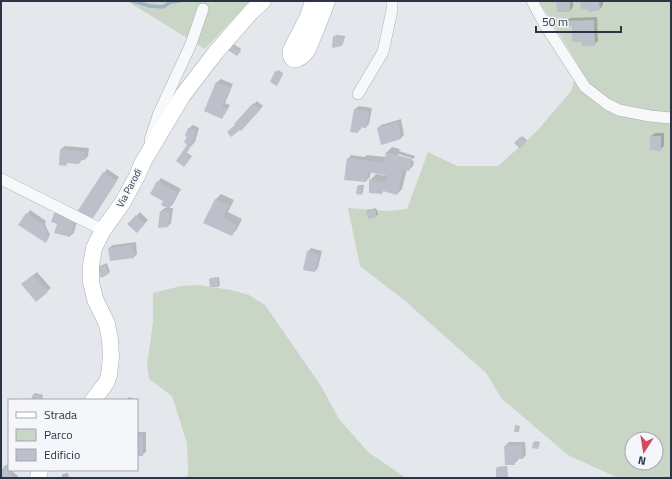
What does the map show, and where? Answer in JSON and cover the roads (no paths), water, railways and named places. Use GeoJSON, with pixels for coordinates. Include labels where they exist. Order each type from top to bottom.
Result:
{"type":"FeatureCollection","features":[{"type":"Feature","properties":{"kind":"street","name":"Via Parodi"},"geometry":{"type":"LineString","coordinates":[[94,399],[107,381],[111,357],[107,324],[95,299],[91,282],[91,265],[94,248],[103,230],[123,202],[143,162],[183,95],[216,52],[262,1]]}},
{"type":"Feature","properties":{"kind":"street"},"geometry":{"type":"LineString","coordinates":[[313,1],[308,17],[291,50],[293,59],[301,57],[308,49],[328,1]]}},
{"type":"Feature","properties":{"kind":"street"},"geometry":{"type":"LineString","coordinates":[[358,94],[383,52],[392,10],[392,1]]}},
{"type":"Feature","properties":{"kind":"street"},"geometry":{"type":"LineString","coordinates":[[532,1],[545,25],[585,87],[607,104],[619,110],[650,116],[671,118]]}},
{"type":"Feature","properties":{"kind":"street"},"geometry":{"type":"LineString","coordinates":[[143,162],[160,114],[191,44],[203,9]]}},
{"type":"Feature","properties":{"kind":"street"},"geometry":{"type":"LineString","coordinates":[[1,179],[103,230]]}},
{"type":"Feature","properties":{"kind":"waterway"},"geometry":{"type":"LineString","coordinates":[[133,1],[150,6],[163,7],[171,2],[179,1]]}}]}
